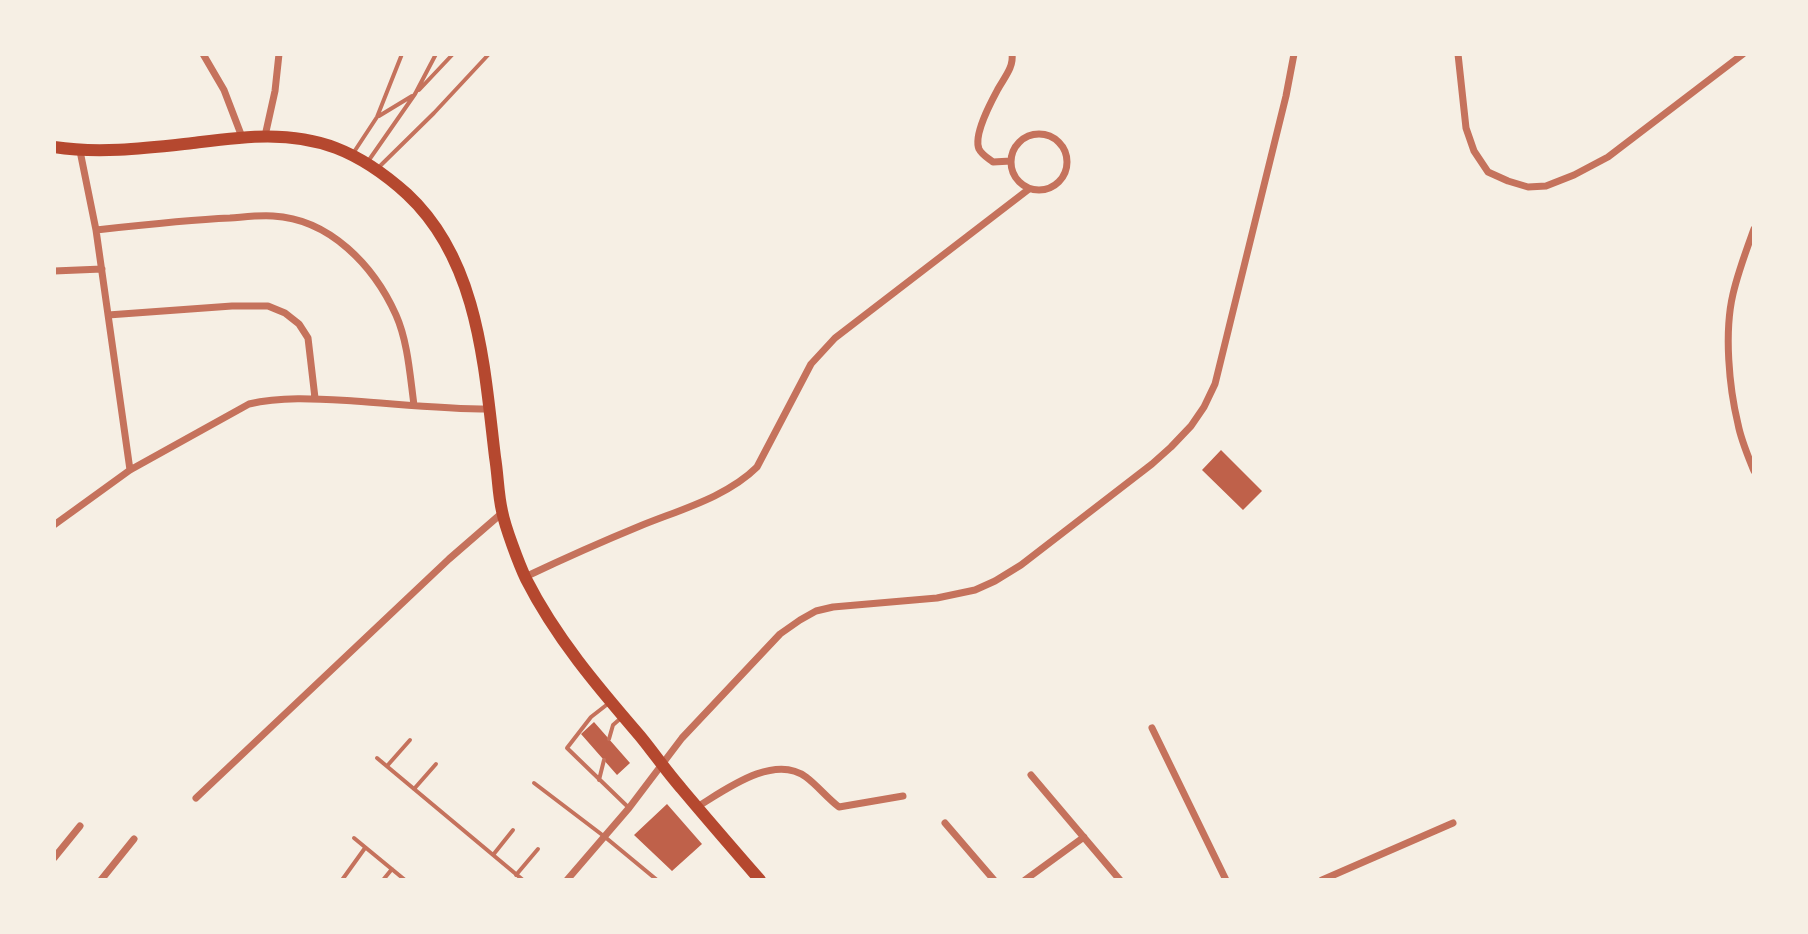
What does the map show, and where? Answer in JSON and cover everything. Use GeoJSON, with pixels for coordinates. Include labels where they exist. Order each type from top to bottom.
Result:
{"type":"FeatureCollection","features":[{"type":"Feature","properties":{"kind":"main road"},"geometry":{"type":"LineString","coordinates":[[54,147],[80,151],[167,146],[242,137],[300,138],[336,148],[372,166],[421,207],[453,255],[466,289],[477,331],[502,513],[525,577],[562,641],[760,880]]}},
{"type":"Feature","properties":{"kind":"street"},"geometry":{"type":"LineString","coordinates":[[203,54],[224,90],[242,137]]}},
{"type":"Feature","properties":{"kind":"street"},"geometry":{"type":"LineString","coordinates":[[265,136],[279,54]]}},
{"type":"Feature","properties":{"kind":"street"},"geometry":{"type":"LineString","coordinates":[[1011,161],[993,162],[977,146],[978,134],[1013,61],[1012,54]]}},
{"type":"Feature","properties":{"kind":"street"},"geometry":{"type":"LineString","coordinates":[[567,880],[629,808],[682,738],[780,634],[816,611],[956,595],[995,581],[1021,565],[1152,464],[1191,426],[1215,384],[1294,54]]}},
{"type":"Feature","properties":{"kind":"street"},"geometry":{"type":"LineString","coordinates":[[1458,54],[1466,128],[1474,151],[1488,172],[1528,187],[1546,186],[1608,157],[1743,54]]}},
{"type":"Feature","properties":{"kind":"street"},"geometry":{"type":"LineString","coordinates":[[1041,133],[1063,146],[1068,163],[1062,180],[1047,189],[1029,189],[1015,177],[1011,161],[1017,144],[1032,134],[1041,133]]}},
{"type":"Feature","properties":{"kind":"street"},"geometry":{"type":"LineString","coordinates":[[80,151],[96,230],[130,470]]}},
{"type":"Feature","properties":{"kind":"street"},"geometry":{"type":"LineString","coordinates":[[525,577],[712,496],[748,475],[757,467],[811,364],[828,345],[1029,189]]}},
{"type":"Feature","properties":{"kind":"street"},"geometry":{"type":"LineString","coordinates":[[96,230],[274,215],[304,222],[332,236],[361,259],[396,316],[410,372],[414,405]]}},
{"type":"Feature","properties":{"kind":"street"},"geometry":{"type":"LineString","coordinates":[[1754,229],[1732,297],[1729,324],[1732,394],[1738,427],[1754,471]]}},
{"type":"Feature","properties":{"kind":"street"},"geometry":{"type":"LineString","coordinates":[[54,271],[102,269]]}},
{"type":"Feature","properties":{"kind":"street"},"geometry":{"type":"LineString","coordinates":[[108,315],[268,306],[285,313],[299,324],[308,338],[315,398]]}},
{"type":"Feature","properties":{"kind":"street"},"geometry":{"type":"LineString","coordinates":[[54,525],[130,470],[249,404],[315,398],[489,409]]}},
{"type":"Feature","properties":{"kind":"street"},"geometry":{"type":"LineString","coordinates":[[196,798],[449,559],[502,513]]}},
{"type":"Feature","properties":{"kind":"street"},"geometry":{"type":"LineString","coordinates":[[1152,728],[1226,880]]}},
{"type":"Feature","properties":{"kind":"street"},"geometry":{"type":"LineString","coordinates":[[697,807],[762,772],[780,768],[806,777],[839,807],[903,796]]}},
{"type":"Feature","properties":{"kind":"street"},"geometry":{"type":"LineString","coordinates":[[1031,775],[1120,880]]}},
{"type":"Feature","properties":{"kind":"street"},"geometry":{"type":"LineString","coordinates":[[945,823],[994,880]]}},
{"type":"Feature","properties":{"kind":"street"},"geometry":{"type":"LineString","coordinates":[[1322,880],[1453,823]]}},
{"type":"Feature","properties":{"kind":"street"},"geometry":{"type":"LineString","coordinates":[[54,858],[80,826]]}},
{"type":"Feature","properties":{"kind":"street"},"geometry":{"type":"LineString","coordinates":[[1025,880],[1084,837]]}},
{"type":"Feature","properties":{"kind":"street"},"geometry":{"type":"LineString","coordinates":[[101,880],[134,839]]}},
{"type":"Feature","properties":{"kind":"lane"},"geometry":{"type":"LineString","coordinates":[[352,155],[377,117],[402,54]]}},
{"type":"Feature","properties":{"kind":"lane"},"geometry":{"type":"LineString","coordinates":[[372,166],[436,54]]}},
{"type":"Feature","properties":{"kind":"lane"},"geometry":{"type":"LineString","coordinates":[[377,117],[415,94],[453,54]]}},
{"type":"Feature","properties":{"kind":"lane"},"geometry":{"type":"LineString","coordinates":[[372,166],[434,113],[489,54]]}},
{"type":"Feature","properties":{"kind":"lane"},"geometry":{"type":"LineString","coordinates":[[611,702],[591,717],[567,746],[629,808]]}},
{"type":"Feature","properties":{"kind":"lane"},"geometry":{"type":"LineString","coordinates":[[609,739],[613,725],[623,717]]}},
{"type":"Feature","properties":{"kind":"lane"},"geometry":{"type":"LineString","coordinates":[[387,766],[410,740]]}},
{"type":"Feature","properties":{"kind":"lane"},"geometry":{"type":"LineString","coordinates":[[377,758],[523,880]]}},
{"type":"Feature","properties":{"kind":"lane"},"geometry":{"type":"LineString","coordinates":[[599,780],[604,760]]}},
{"type":"Feature","properties":{"kind":"lane"},"geometry":{"type":"LineString","coordinates":[[414,789],[436,764]]}},
{"type":"Feature","properties":{"kind":"lane"},"geometry":{"type":"LineString","coordinates":[[534,783],[657,880]]}},
{"type":"Feature","properties":{"kind":"lane"},"geometry":{"type":"LineString","coordinates":[[493,855],[513,830]]}},
{"type":"Feature","properties":{"kind":"lane"},"geometry":{"type":"LineString","coordinates":[[354,838],[405,880]]}},
{"type":"Feature","properties":{"kind":"lane"},"geometry":{"type":"LineString","coordinates":[[342,880],[365,848]]}},
{"type":"Feature","properties":{"kind":"lane"},"geometry":{"type":"LineString","coordinates":[[516,875],[538,849]]}},
{"type":"Feature","properties":{"kind":"lane"},"geometry":{"type":"LineString","coordinates":[[383,880],[392,869]]}},
{"type":"Feature","properties":{"kind":"building"},"geometry":{"type":"Polygon","coordinates":[[[1221,450],[1262,491],[1243,510],[1202,470],[1221,450]]]}},
{"type":"Feature","properties":{"kind":"building"},"geometry":{"type":"Polygon","coordinates":[[[594,722],[630,763],[617,775],[581,734],[594,722]]]}},
{"type":"Feature","properties":{"kind":"building"},"geometry":{"type":"Polygon","coordinates":[[[667,804],[702,844],[672,871],[634,835],[667,804]]]}}]}
